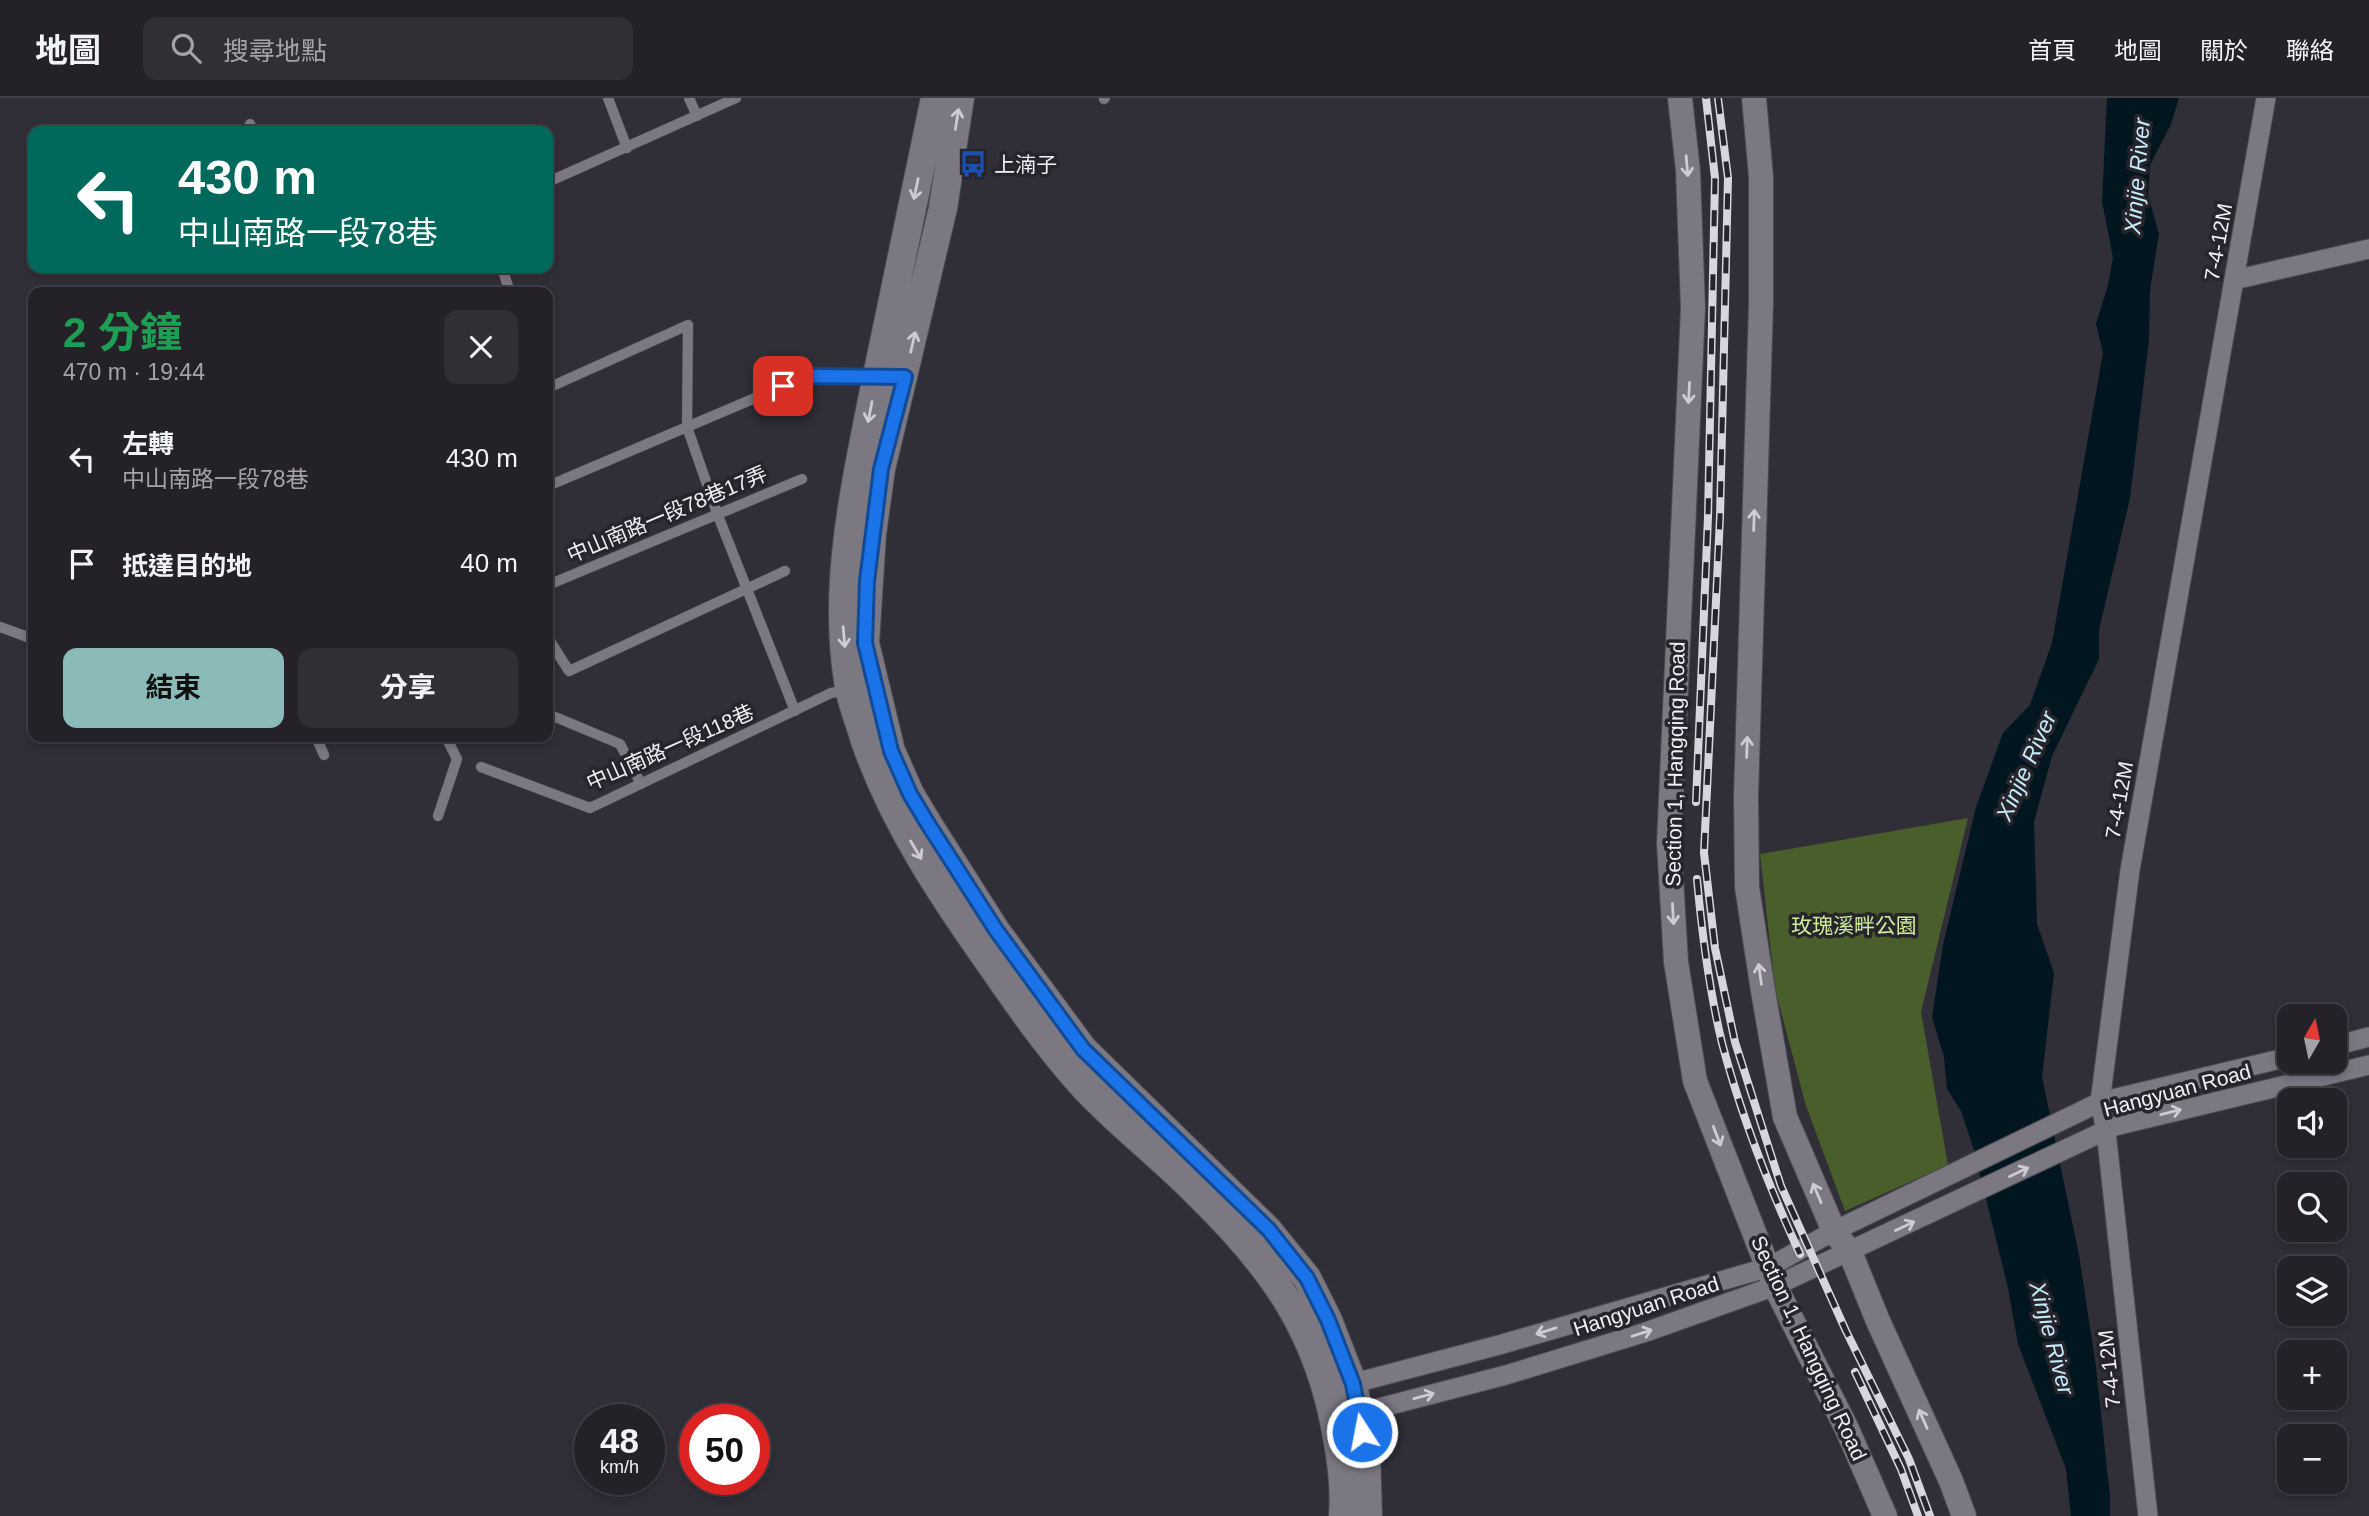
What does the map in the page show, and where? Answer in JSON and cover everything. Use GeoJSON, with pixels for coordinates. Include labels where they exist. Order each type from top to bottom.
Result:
{"type":"FeatureCollection","features":[{"type":"Feature","properties":{"kind":"main road"},"geometry":{"type":"LineString","coordinates":[[891,377],[935,98]]}},
{"type":"Feature","properties":{"kind":"main road"},"geometry":{"type":"LineString","coordinates":[[960,98],[943,208],[847,524],[842,608],[861,687],[877,775],[897,819],[969,934],[1045,1042],[1088,1092],[1196,1191],[1247,1244],[1276,1282],[1305,1329],[1324,1374],[1340,1387],[1347,1417],[1343,1516]]}},
{"type":"Feature","properties":{"kind":"main road"},"geometry":{"type":"LineString","coordinates":[[1347,1417],[1366,1451],[1368,1516]]}},
{"type":"Feature","properties":{"kind":"street","name":"Section 1, Hangqing Road"},"geometry":{"type":"LineString","coordinates":[[1680,98],[1688,170],[1693,308],[1669,843],[1676,962],[1695,1081],[1772,1277],[1847,1429],[1885,1516]]}},
{"type":"Feature","properties":{"kind":"street"},"geometry":{"type":"LineString","coordinates":[[1754,98],[1761,177],[1761,304],[1746,796],[1747,887],[1785,1117],[1834,1231],[1850,1252],[1964,1516]]}},
{"type":"Feature","properties":{"kind":"street","name":"7-4-12M"},"geometry":{"type":"LineString","coordinates":[[2148,1516],[2106,1131],[2100,1101],[2130,870],[2266,98]]}},
{"type":"Feature","properties":{"kind":"street"},"geometry":{"type":"LineString","coordinates":[[2234,280],[2369,249]]}},
{"type":"Feature","properties":{"kind":"street"},"geometry":{"type":"LineString","coordinates":[[2347,1043],[2369,1037]]}},
{"type":"Feature","properties":{"kind":"street","name":"Hangyuan Road"},"geometry":{"type":"LineString","coordinates":[[1347,1417],[1506,1375],[1646,1332],[1772,1277],[1834,1231],[2100,1101],[2277,1059]]}},
{"type":"Feature","properties":{"kind":"street","name":"Hangyuan Road"},"geometry":{"type":"LineString","coordinates":[[1340,1387],[1772,1277],[1850,1252],[2115,1126],[2369,1065]]}},
{"type":"Feature","properties":{"kind":"lane"},"geometry":{"type":"LineString","coordinates":[[608,98],[627,148]]}},
{"type":"Feature","properties":{"kind":"lane"},"geometry":{"type":"LineString","coordinates":[[690,98],[697,116]]}},
{"type":"Feature","properties":{"kind":"lane"},"geometry":{"type":"LineString","coordinates":[[553,180],[736,98]]}},
{"type":"Feature","properties":{"kind":"lane"},"geometry":{"type":"LineString","coordinates":[[553,386],[688,325],[687,427],[717,513],[795,711]]}},
{"type":"Feature","properties":{"kind":"lane"},"geometry":{"type":"LineString","coordinates":[[553,484],[807,376],[891,377]]}},
{"type":"Feature","properties":{"kind":"lane","name":"中山南路一段78巷17弄"},"geometry":{"type":"LineString","coordinates":[[553,582],[802,479]]}},
{"type":"Feature","properties":{"kind":"lane"},"geometry":{"type":"LineString","coordinates":[[553,646],[569,671],[785,571]]}},
{"type":"Feature","properties":{"kind":"lane"},"geometry":{"type":"LineString","coordinates":[[0,628],[28,637]]}},
{"type":"Feature","properties":{"kind":"lane","name":"中山南路一段118巷"},"geometry":{"type":"LineString","coordinates":[[481,767],[590,808],[831,693],[861,687]]}},
{"type":"Feature","properties":{"kind":"lane"},"geometry":{"type":"LineString","coordinates":[[553,716],[620,744],[641,784]]}},
{"type":"Feature","properties":{"kind":"lane"},"geometry":{"type":"LineString","coordinates":[[318,742],[324,755]]}},
{"type":"Feature","properties":{"kind":"lane"},"geometry":{"type":"LineString","coordinates":[[438,817],[457,759],[448,742]]}},
{"type":"Feature","properties":{"kind":"green space","name":"玫瑰溪畔公園"},"geometry":{"type":"Polygon","coordinates":[[[1968,818],[1921,1012],[1948,1165],[1845,1211],[1806,1106],[1775,989],[1760,854],[1968,818]]]}},
{"type":"Feature","properties":{"kind":"water","name":"Xinjie River"},"geometry":{"type":"Polygon","coordinates":[[[2107,98],[2179,98],[2171,124],[2150,165],[2148,195],[2159,234],[2150,290],[2149,339],[2130,498],[2099,630],[2099,659],[2052,756],[2034,822],[2037,924],[2054,973],[2042,1077],[2079,1255],[2096,1367],[2110,1497],[2110,1516],[2071,1516],[2066,1469],[2018,1344],[2008,1288],[1974,1150],[1961,1111],[1947,1089],[1944,1057],[1932,1017],[1943,945],[1976,807],[2003,733],[2030,705],[2052,643],[2103,353],[2096,324],[2113,258],[2102,201],[2107,98]]]}},
{"type":"Feature","properties":{"kind":"railway"},"geometry":{"type":"LineString","coordinates":[[1696,802],[1708,517],[1715,178],[1706,98]]}},
{"type":"Feature","properties":{"kind":"railway"},"geometry":{"type":"LineString","coordinates":[[1718,98],[1728,178],[1720,517],[1704,853],[1715,948],[1735,1042],[1781,1186],[1846,1331],[1909,1459],[1930,1516]]}},
{"type":"Feature","properties":{"kind":"railway"},"geometry":{"type":"LineString","coordinates":[[1697,879],[1706,961],[1722,1043],[1756,1150],[1800,1254]]}},
{"type":"Feature","properties":{"kind":"railway"},"geometry":{"type":"LineString","coordinates":[[1855,1372],[1901,1469],[1918,1516]]}},
{"type":"Feature","properties":{"kind":"place","name":"上湳子"},"geometry":{"type":"Point","coordinates":[973,164]}},
{"type":"Feature","properties":{"kind":"route"},"geometry":{"type":"LineString","coordinates":[[783,386],[807,376],[905,377],[881,469],[867,581],[865,643],[891,751],[910,794],[996,930],[1083,1049],[1269,1230],[1307,1278],[1328,1320],[1353,1384],[1362,1432]]}}]}
